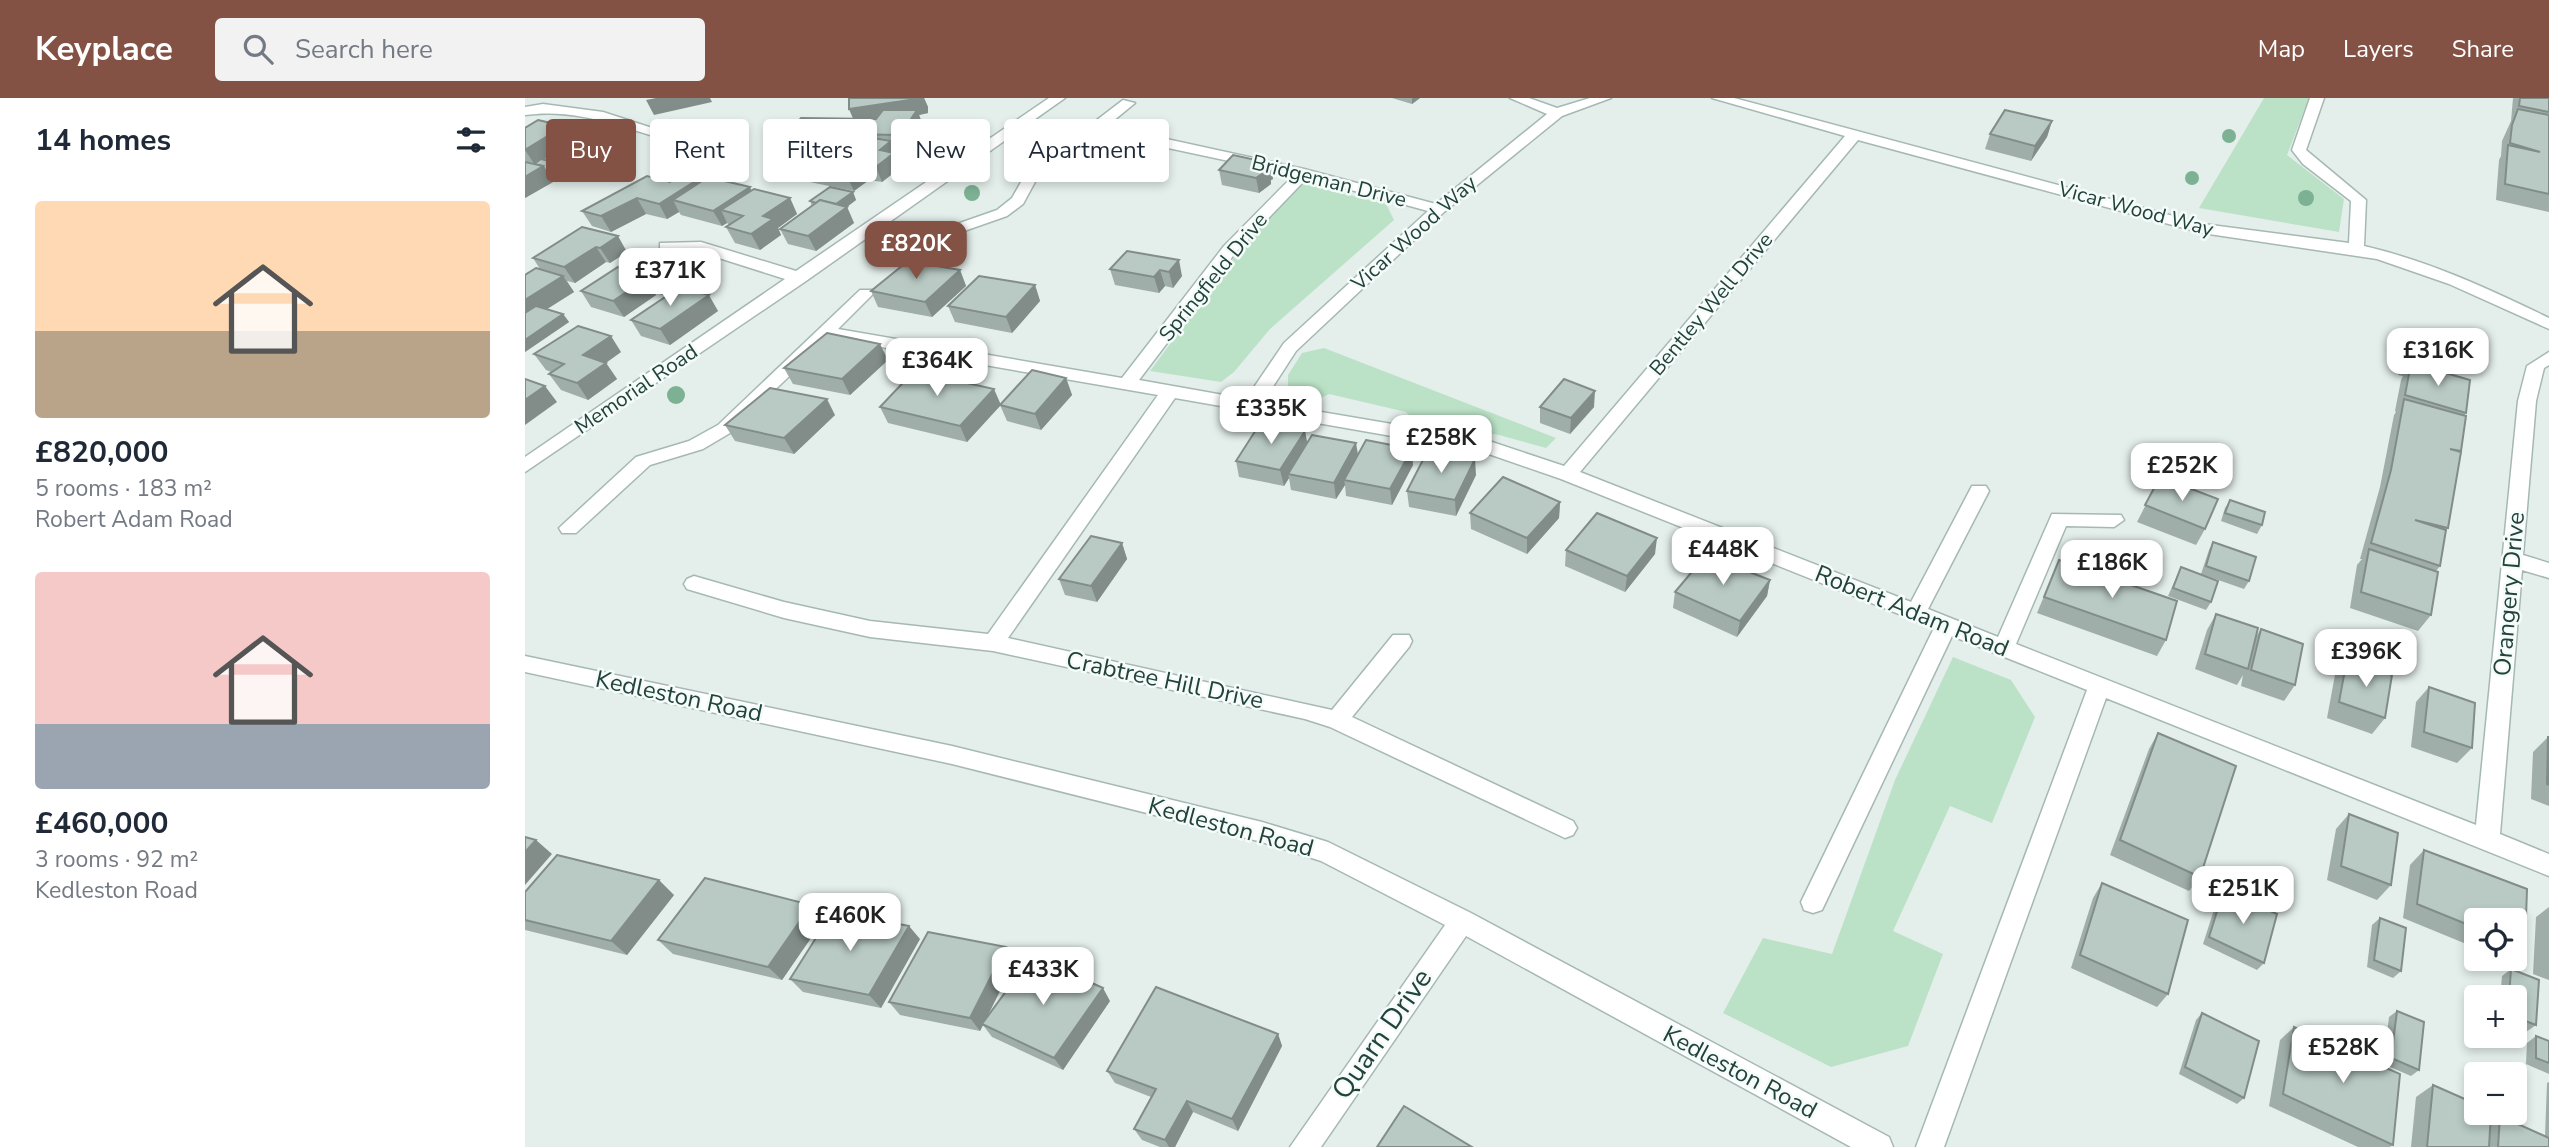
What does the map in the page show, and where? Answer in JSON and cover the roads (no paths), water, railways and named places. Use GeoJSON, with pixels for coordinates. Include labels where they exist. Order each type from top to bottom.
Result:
{"type":"FeatureCollection","features":[{"type":"Feature","properties":{"kind":"street","name":"Memorial Road"},"geometry":{"type":"LineString","coordinates":[[529,458],[800,278],[1058,98]]}},
{"type":"Feature","properties":{"kind":"street"},"geometry":{"type":"LineString","coordinates":[[1517,98],[1557,113]]}},
{"type":"Feature","properties":{"kind":"street","name":"Vicar Wood Way"},"geometry":{"type":"LineString","coordinates":[[1252,404],[1290,347],[1511,146],[1557,113],[1604,98]]}},
{"type":"Feature","properties":{"kind":"street","name":"Vicar Wood Way"},"geometry":{"type":"LineString","coordinates":[[1719,98],[2202,228],[2261,239],[2356,250],[2444,275],[2549,324]]}},
{"type":"Feature","properties":{"kind":"street"},"geometry":{"type":"LineString","coordinates":[[2317,98],[2299,150],[2308,161],[2359,200],[2356,250]]}},
{"type":"Feature","properties":{"kind":"street"},"geometry":{"type":"LineString","coordinates":[[1108,119],[1128,103]]}},
{"type":"Feature","properties":{"kind":"street"},"geometry":{"type":"LineString","coordinates":[[525,111],[544,108],[573,110],[650,132]]}},
{"type":"Feature","properties":{"kind":"street","name":"Bentley Well Drive"},"geometry":{"type":"LineString","coordinates":[[1568,474],[1855,134]]}},
{"type":"Feature","properties":{"kind":"street","name":"Bridgeman Drive"},"geometry":{"type":"LineString","coordinates":[[1169,144],[1304,173],[1439,209]]}},
{"type":"Feature","properties":{"kind":"street","name":"Springfield Drive"},"geometry":{"type":"LineString","coordinates":[[1126,385],[1230,249],[1304,173]]}},
{"type":"Feature","properties":{"kind":"street"},"geometry":{"type":"LineString","coordinates":[[930,246],[962,227],[1002,212],[1018,201],[1028,182]]}},
{"type":"Feature","properties":{"kind":"street"},"geometry":{"type":"LineString","coordinates":[[666,246],[701,247],[800,278]]}},
{"type":"Feature","properties":{"kind":"street"},"geometry":{"type":"LineString","coordinates":[[569,527],[643,461],[696,445],[724,429],[866,293]]}},
{"type":"Feature","properties":{"kind":"street","name":"Robert Adam Road"},"geometry":{"type":"LineString","coordinates":[[827,332],[1169,394],[1252,404],[1486,446],[1568,474],[2549,865]]}},
{"type":"Feature","properties":{"kind":"street","name":"Orangery Drive"},"geometry":{"type":"LineString","coordinates":[[2487,839],[2528,401],[2536,366],[2549,357]]}},
{"type":"Feature","properties":{"kind":"street"},"geometry":{"type":"LineString","coordinates":[[993,643],[1169,394]]}},
{"type":"Feature","properties":{"kind":"street"},"geometry":{"type":"LineString","coordinates":[[1916,613],[1979,492]]}},
{"type":"Feature","properties":{"kind":"street"},"geometry":{"type":"LineString","coordinates":[[2004,647],[2059,519],[2115,520]]}},
{"type":"Feature","properties":{"kind":"street"},"geometry":{"type":"LineString","coordinates":[[2512,559],[2549,571]]}},
{"type":"Feature","properties":{"kind":"street","name":"Crabtree Hill Drive"},"geometry":{"type":"LineString","coordinates":[[694,584],[784,610],[870,629],[993,643],[1337,720],[1565,828]]}},
{"type":"Feature","properties":{"kind":"street"},"geometry":{"type":"LineString","coordinates":[[1812,902],[1946,625]]}},
{"type":"Feature","properties":{"kind":"street"},"geometry":{"type":"LineString","coordinates":[[1337,720],[1401,640]]}},
{"type":"Feature","properties":{"kind":"street","name":"Kedleston Road"},"geometry":{"type":"LineString","coordinates":[[525,664],[952,755],[1262,832],[1328,853],[1462,921],[1879,1147]]}},
{"type":"Feature","properties":{"kind":"street"},"geometry":{"type":"LineString","coordinates":[[1930,1147],[2099,687]]}},
{"type":"Feature","properties":{"kind":"street","name":"Quarn Drive"},"geometry":{"type":"LineString","coordinates":[[1304,1147],[1462,921]]}}]}
